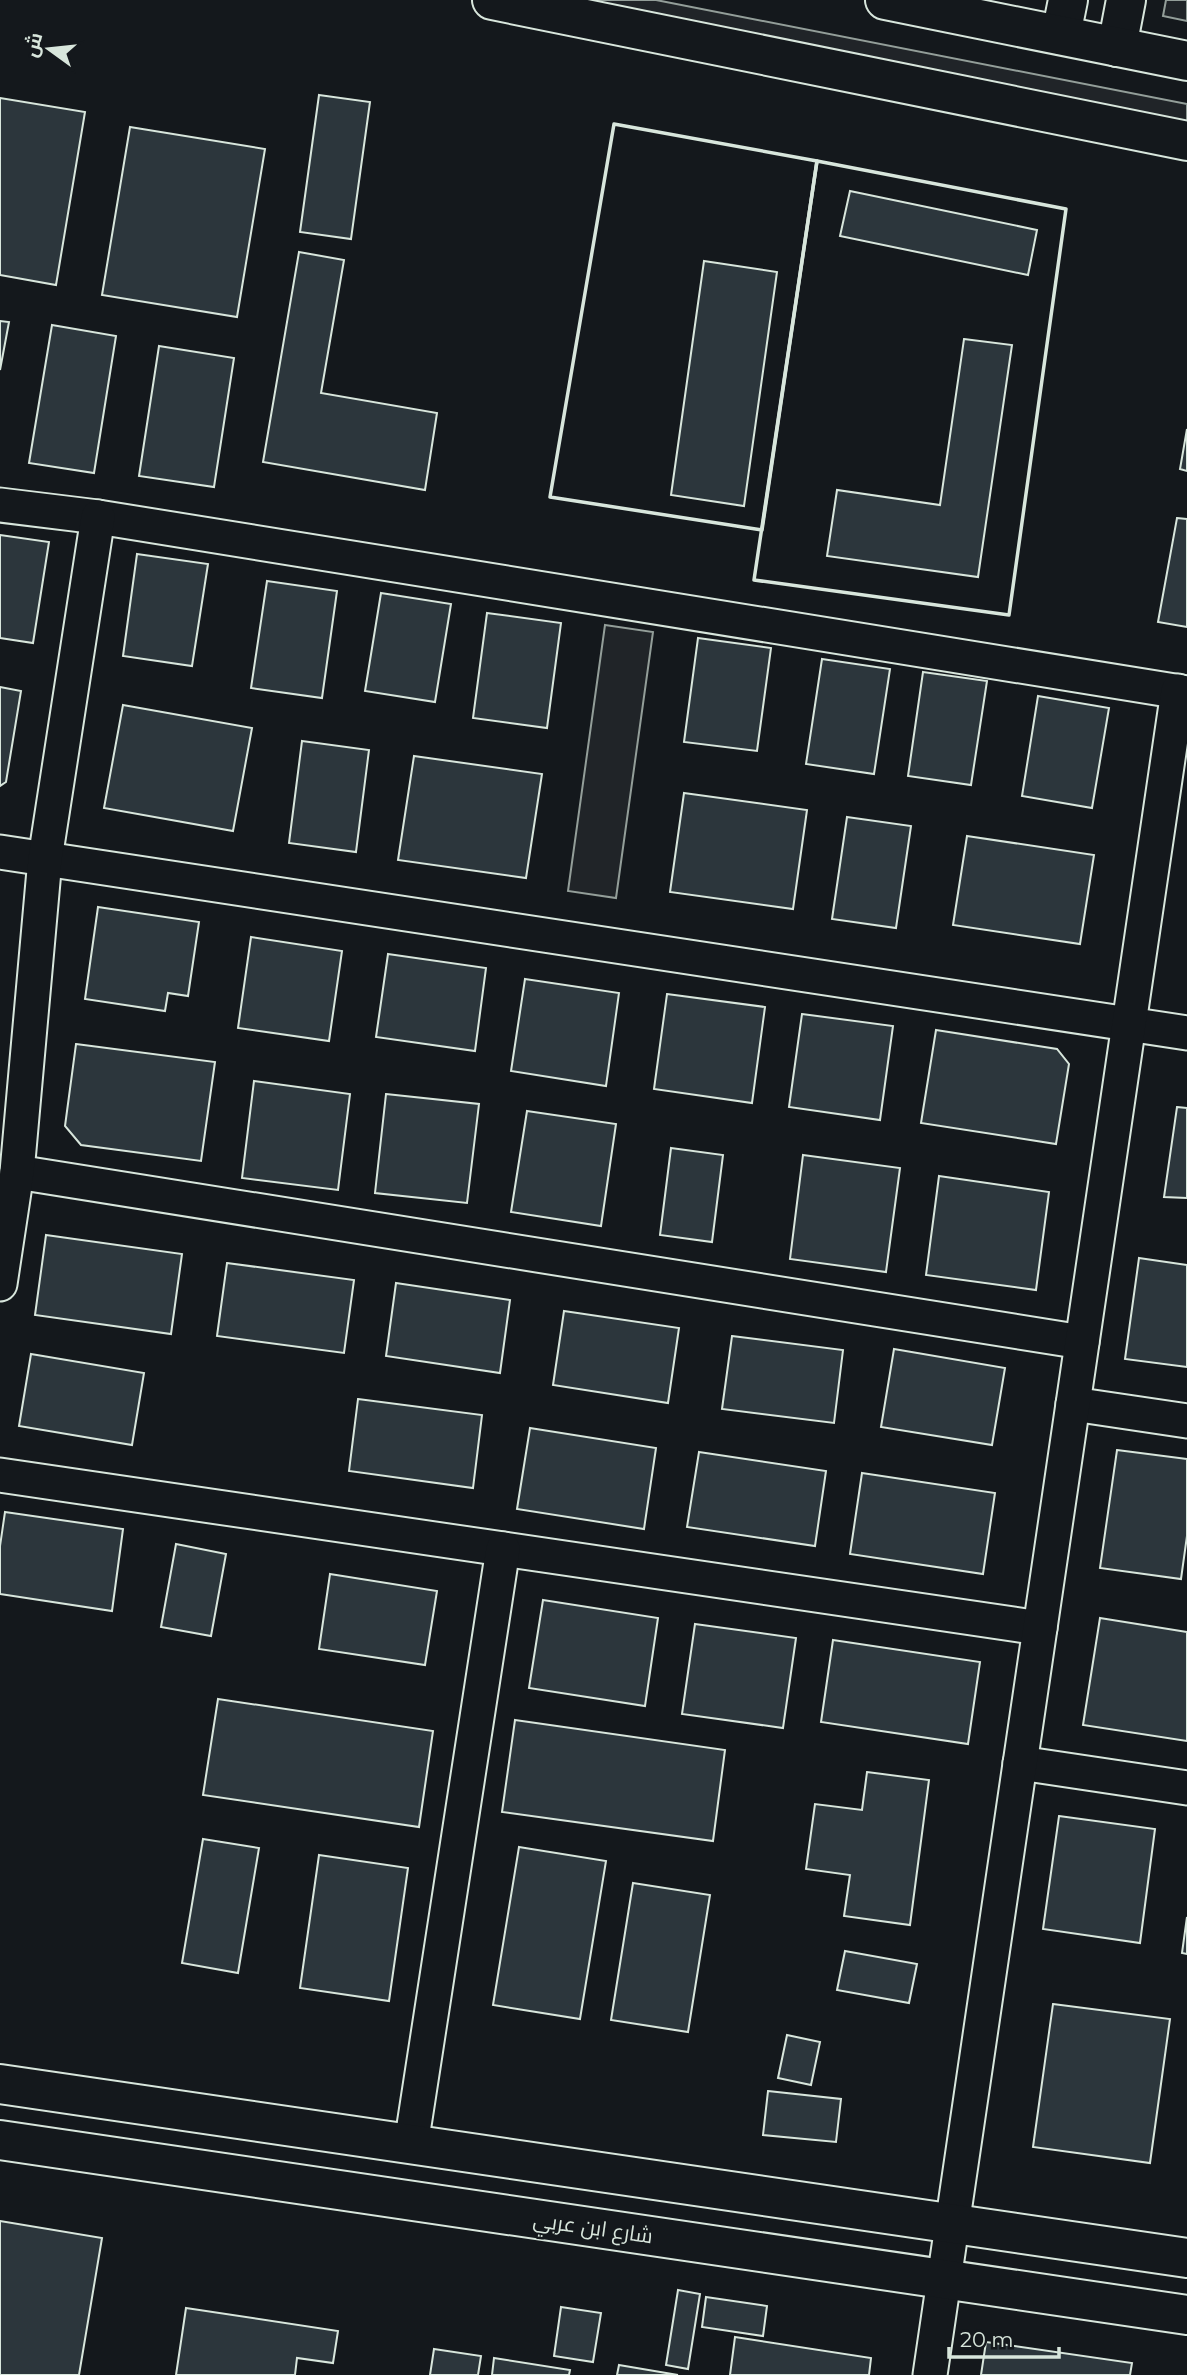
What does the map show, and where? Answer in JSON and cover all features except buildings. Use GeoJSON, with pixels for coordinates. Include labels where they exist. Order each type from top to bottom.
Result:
{"type":"FeatureCollection","features":[{"type":"Feature","properties":{"kind":"street"},"geometry":{"type":"LineString","coordinates":[[492,0],[1187,141]]}},
{"type":"Feature","properties":{"kind":"street"},"geometry":{"type":"LineString","coordinates":[[885,0],[1064,18],[1117,47],[1187,61]]}},
{"type":"Feature","properties":{"kind":"street"},"geometry":{"type":"LineString","coordinates":[[1117,47],[1126,0]]}},
{"type":"Feature","properties":{"kind":"street"},"geometry":{"type":"LineString","coordinates":[[0,505],[98,517],[1182,692],[1129,1024],[930,2375]]}},
{"type":"Feature","properties":{"kind":"street"},"geometry":{"type":"LineString","coordinates":[[0,1284],[17,1172],[46,859],[98,517]]}},
{"type":"Feature","properties":{"kind":"street"},"geometry":{"type":"LineString","coordinates":[[0,852],[1187,1033]]}},
{"type":"Feature","properties":{"kind":"street"},"geometry":{"type":"LineString","coordinates":[[17,1172],[1082,1342]]}},
{"type":"Feature","properties":{"kind":"street"},"geometry":{"type":"LineString","coordinates":[[1073,1404],[1187,1421]]}},
{"type":"Feature","properties":{"kind":"street"},"geometry":{"type":"LineString","coordinates":[[0,1475],[1040,1628]]}},
{"type":"Feature","properties":{"kind":"street"},"geometry":{"type":"LineString","coordinates":[[411,2145],[503,1549]]}},
{"type":"Feature","properties":{"kind":"street"},"geometry":{"type":"LineString","coordinates":[[1020,1763],[1187,1788]]}},
{"type":"Feature","properties":{"kind":"street"},"geometry":{"type":"LineString","coordinates":[[0,2084],[1187,2258]]}},
{"type":"Feature","properties":{"kind":"street","name":"شارع ابن عربي"},"geometry":{"type":"LineString","coordinates":[[0,2140],[1187,2315]]}},
{"type":"Feature","properties":{"kind":"shaded area"},"geometry":{"type":"Polygon","coordinates":[[[488,0],[656,0],[1187,104],[1187,137],[488,0]]]}},
{"type":"Feature","properties":{"kind":"shaded area"},"geometry":{"type":"Polygon","coordinates":[[[1166,0],[1187,0],[1187,21],[1163,16],[1166,0]]]}},
{"type":"Feature","properties":{"kind":"shaded area"},"geometry":{"type":"Polygon","coordinates":[[[605,625],[653,632],[616,898],[568,891],[605,625]]]}},
{"type":"Feature","properties":{"kind":"wall"},"geometry":{"type":"LineString","coordinates":[[614,124],[817,161],[762,530],[550,497],[614,124]]}},
{"type":"Feature","properties":{"kind":"wall"},"geometry":{"type":"LineString","coordinates":[[817,161],[1066,209],[1009,615],[754,580],[817,161]]}}]}
